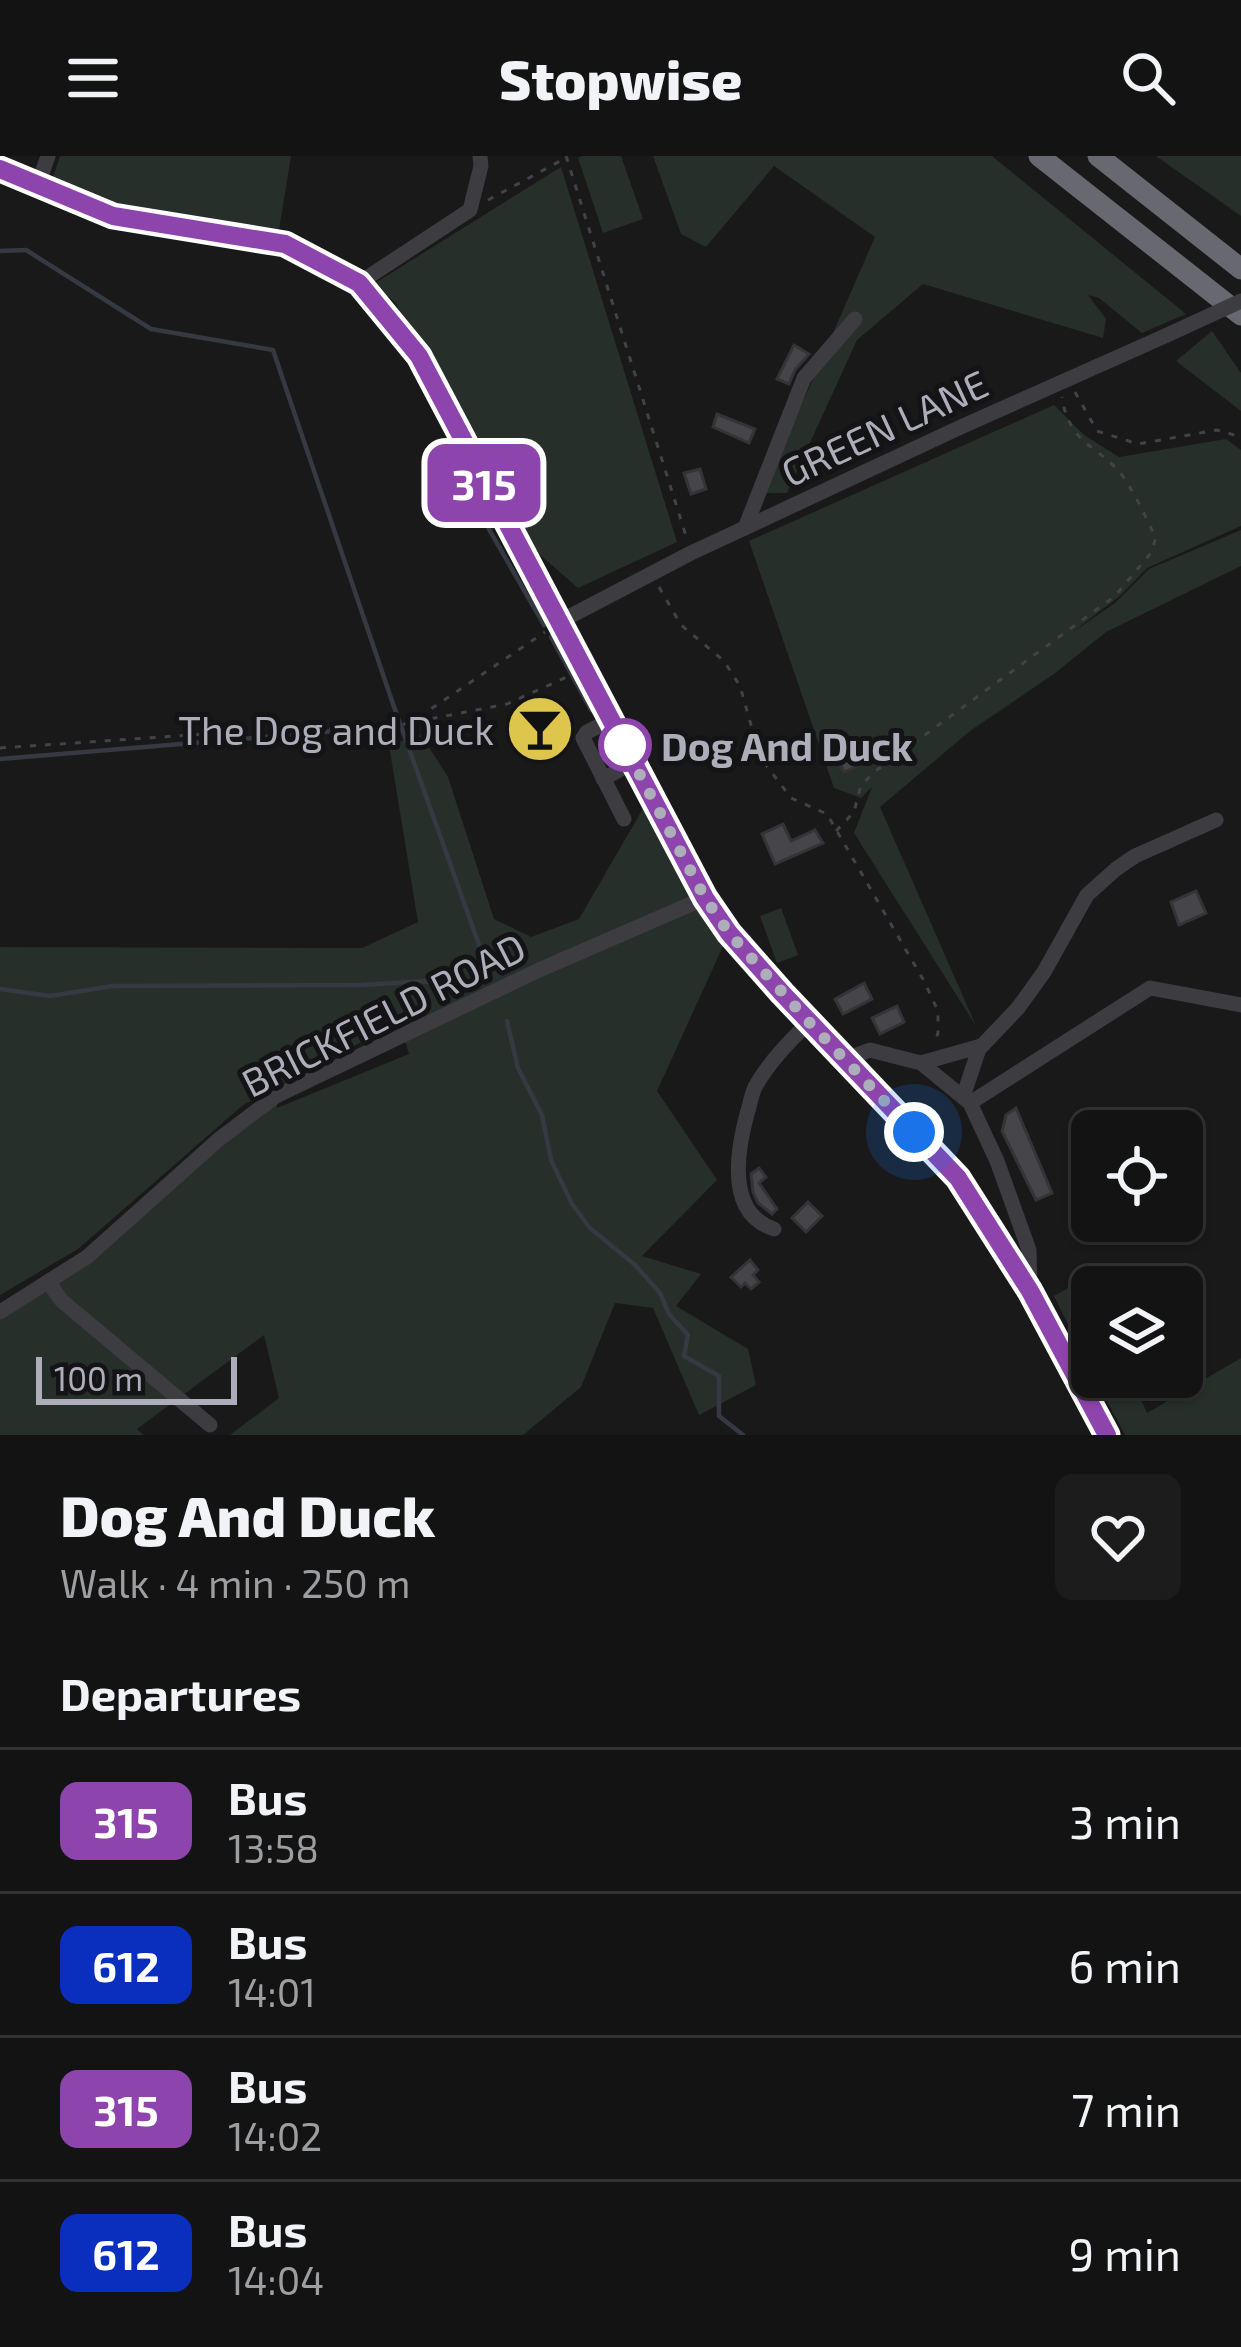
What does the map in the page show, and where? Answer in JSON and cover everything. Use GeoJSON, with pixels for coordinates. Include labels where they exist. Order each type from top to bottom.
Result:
{"type":"FeatureCollection","features":[{"type":"Feature","properties":{"kind":"highway"},"geometry":{"type":"LineString","coordinates":[[1039,156],[1241,315]]}},
{"type":"Feature","properties":{"kind":"highway"},"geometry":{"type":"LineString","coordinates":[[1098,156],[1241,269]]}},
{"type":"Feature","properties":{"kind":"street"},"geometry":{"type":"LineString","coordinates":[[38,185],[48,156]]}},
{"type":"Feature","properties":{"kind":"street"},"geometry":{"type":"LineString","coordinates":[[359,283],[470,210],[482,166],[480,156]]}},
{"type":"Feature","properties":{"kind":"street"},"geometry":{"type":"LineString","coordinates":[[0,169],[113,216],[285,244],[359,283],[419,356],[705,898],[729,933],[809,1022],[958,1178],[1030,1291],[1106,1435]]}},
{"type":"Feature","properties":{"kind":"street","name":"GREEN LANE"},"geometry":{"type":"LineString","coordinates":[[559,623],[745,527],[1241,301]]}},
{"type":"Feature","properties":{"kind":"street"},"geometry":{"type":"LineString","coordinates":[[745,527],[804,378],[855,319]]}},
{"type":"Feature","properties":{"kind":"street"},"geometry":{"type":"LineString","coordinates":[[611,720],[583,738],[624,818]]}},
{"type":"Feature","properties":{"kind":"street"},"geometry":{"type":"LineString","coordinates":[[603,779],[634,762]]}},
{"type":"Feature","properties":{"kind":"street"},"geometry":{"type":"LineString","coordinates":[[922,1063],[981,1046],[1012,1016],[1044,972],[1087,895],[1116,869],[1153,846],[1216,820]]}},
{"type":"Feature","properties":{"kind":"street","name":"BRICKFIELD ROAD"},"geometry":{"type":"LineString","coordinates":[[0,1312],[87,1257],[218,1140],[277,1096],[539,970],[705,898]]}},
{"type":"Feature","properties":{"kind":"street"},"geometry":{"type":"LineString","coordinates":[[966,1100],[1150,988],[1241,1005]]}},
{"type":"Feature","properties":{"kind":"street"},"geometry":{"type":"LineString","coordinates":[[774,1229],[753,1217],[737,1180],[741,1134],[755,1087],[770,1062],[809,1022]]}},
{"type":"Feature","properties":{"kind":"street"},"geometry":{"type":"LineString","coordinates":[[966,1100],[981,1046]]}},
{"type":"Feature","properties":{"kind":"street"},"geometry":{"type":"LineString","coordinates":[[846,1058],[870,1050],[922,1063],[966,1100],[997,1161],[1029,1250],[1030,1291]]}},
{"type":"Feature","properties":{"kind":"street"},"geometry":{"type":"LineString","coordinates":[[49,1283],[62,1301],[210,1425]]}},
{"type":"Feature","properties":{"kind":"path"},"geometry":{"type":"LineString","coordinates":[[470,210],[566,157],[691,553]]}},
{"type":"Feature","properties":{"kind":"path"},"geometry":{"type":"LineString","coordinates":[[1067,381],[1097,431],[1138,444],[1217,430],[1241,437]]}},
{"type":"Feature","properties":{"kind":"path"},"geometry":{"type":"LineString","coordinates":[[836,831],[854,812],[862,785],[877,770],[1115,596],[1150,554],[1156,538],[1122,475],[1083,442],[1065,417],[1067,381]]}},
{"type":"Feature","properties":{"kind":"path"},"geometry":{"type":"LineString","coordinates":[[652,575],[680,625],[724,661],[740,686],[760,757],[790,798],[827,814],[924,981],[938,1011],[938,1033],[922,1063]]}},
{"type":"Feature","properties":{"kind":"path"},"geometry":{"type":"LineString","coordinates":[[0,748],[220,733],[389,731],[418,718],[559,623]]}},
{"type":"Feature","properties":{"kind":"path"},"geometry":{"type":"LineString","coordinates":[[418,718],[507,704],[569,676]]}},
{"type":"Feature","properties":{"kind":"shaded area"},"geometry":{"type":"Polygon","coordinates":[[[60,156],[291,156],[278,236],[117,207],[52,180],[60,156]]]}},
{"type":"Feature","properties":{"kind":"shaded area"},"geometry":{"type":"Polygon","coordinates":[[[621,156],[643,219],[603,233],[578,158],[621,156]]]}},
{"type":"Feature","properties":{"kind":"shaded area"},"geometry":{"type":"Polygon","coordinates":[[[653,156],[992,156],[1186,314],[1142,333],[1099,298],[1088,295],[1106,319],[1103,338],[923,284],[857,340],[787,493],[763,493],[875,237],[774,166],[706,247],[681,234],[653,156]]]}},
{"type":"Feature","properties":{"kind":"shaded area"},"geometry":{"type":"Polygon","coordinates":[[[1156,156],[1241,156],[1241,216],[1156,156]]]}},
{"type":"Feature","properties":{"kind":"shaded area"},"geometry":{"type":"Polygon","coordinates":[[[561,167],[677,542],[578,588],[539,554],[395,302],[372,285],[561,167]]]}},
{"type":"Feature","properties":{"kind":"shaded area"},"geometry":{"type":"Polygon","coordinates":[[[1212,331],[1241,373],[1241,411],[1176,361],[1212,331]]]}},
{"type":"Feature","properties":{"kind":"shaded area"},"geometry":{"type":"Polygon","coordinates":[[[1054,405],[1084,435],[1119,457],[1226,439],[1241,450],[1241,526],[1147,568],[1120,596],[1070,634],[1115,603],[1149,569],[1241,530],[1241,566],[1106,632],[970,731],[880,807],[976,1026],[854,833],[872,787],[861,798],[834,788],[749,541],[1054,405]]]}},
{"type":"Feature","properties":{"kind":"shaded area"},"geometry":{"type":"Polygon","coordinates":[[[421,735],[448,777],[494,919],[531,937],[579,919],[652,793],[729,933],[657,1091],[717,1180],[642,1256],[701,1274],[676,1306],[748,1349],[756,1385],[699,1415],[653,1308],[615,1303],[581,1387],[523,1435],[230,1435],[279,1398],[264,1335],[137,1429],[143,1435],[0,1435],[0,1312],[48,1283],[276,1096],[277,1108],[409,1054],[399,1022],[243,1105],[78,1249],[0,1295],[0,947],[362,948],[418,922],[389,745],[421,735]]]}},
{"type":"Feature","properties":{"kind":"shaded area"},"geometry":{"type":"Polygon","coordinates":[[[781,908],[798,955],[777,963],[760,916],[781,908]]]}},
{"type":"Feature","properties":{"kind":"shaded area"},"geometry":{"type":"Polygon","coordinates":[[[1071,1286],[1071,1330],[1054,1296],[1071,1286]]]}},
{"type":"Feature","properties":{"kind":"shaded area"},"geometry":{"type":"Polygon","coordinates":[[[1241,1358],[1241,1435],[1125,1435],[1105,1398],[1140,1398],[1147,1413],[1173,1398],[1203,1398],[1203,1380],[1241,1358]]]}},
{"type":"Feature","properties":{"kind":"building"},"geometry":{"type":"Polygon","coordinates":[[[794,345],[809,354],[789,384],[777,379],[794,345]]]}},
{"type":"Feature","properties":{"kind":"building"},"geometry":{"type":"Polygon","coordinates":[[[717,414],[755,429],[749,443],[713,427],[717,414]]]}},
{"type":"Feature","properties":{"kind":"building"},"geometry":{"type":"Polygon","coordinates":[[[700,469],[706,489],[691,494],[684,473],[700,469]]]}},
{"type":"Feature","properties":{"kind":"building","name":"The Dog and Duck"},"geometry":{"type":"Polygon","coordinates":[[[553,708],[567,731],[527,753],[513,728],[553,708]]]}},
{"type":"Feature","properties":{"kind":"building"},"geometry":{"type":"Polygon","coordinates":[[[862,741],[873,759],[844,772],[837,756],[862,741]]]}},
{"type":"Feature","properties":{"kind":"building"},"geometry":{"type":"Polygon","coordinates":[[[783,824],[791,841],[815,830],[823,843],[775,864],[762,834],[783,824]]]}},
{"type":"Feature","properties":{"kind":"building"},"geometry":{"type":"Polygon","coordinates":[[[1196,891],[1206,913],[1179,925],[1171,902],[1196,891]]]}},
{"type":"Feature","properties":{"kind":"building"},"geometry":{"type":"Polygon","coordinates":[[[864,983],[872,999],[843,1014],[835,999],[864,983]]]}},
{"type":"Feature","properties":{"kind":"building"},"geometry":{"type":"Polygon","coordinates":[[[897,1006],[904,1022],[880,1034],[872,1018],[897,1006]]]}},
{"type":"Feature","properties":{"kind":"building"},"geometry":{"type":"Polygon","coordinates":[[[1016,1108],[1052,1193],[1036,1200],[1002,1131],[1006,1115],[1016,1108]]]}},
{"type":"Feature","properties":{"kind":"building"},"geometry":{"type":"Polygon","coordinates":[[[759,1168],[766,1177],[759,1183],[777,1209],[772,1214],[753,1192],[751,1174],[759,1168]]]}},
{"type":"Feature","properties":{"kind":"building"},"geometry":{"type":"Polygon","coordinates":[[[808,1202],[822,1216],[806,1232],[792,1218],[808,1202]]]}},
{"type":"Feature","properties":{"kind":"building"},"geometry":{"type":"Polygon","coordinates":[[[750,1260],[758,1270],[753,1275],[759,1282],[751,1289],[731,1277],[750,1260]]]}},
{"type":"Feature","properties":{"kind":"waterway"},"geometry":{"type":"LineString","coordinates":[[0,251],[26,250],[151,329],[273,350],[487,967]]}},
{"type":"Feature","properties":{"kind":"waterway"},"geometry":{"type":"LineString","coordinates":[[448,458],[544,625]]}},
{"type":"Feature","properties":{"kind":"waterway"},"geometry":{"type":"LineString","coordinates":[[551,637],[591,710]]}},
{"type":"Feature","properties":{"kind":"waterway"},"geometry":{"type":"LineString","coordinates":[[0,759],[360,729]]}},
{"type":"Feature","properties":{"kind":"waterway"},"geometry":{"type":"LineString","coordinates":[[0,989],[50,996],[113,986],[425,981],[441,987]]}},
{"type":"Feature","properties":{"kind":"waterway"},"geometry":{"type":"LineString","coordinates":[[507,1021],[518,1068],[542,1115],[551,1160],[572,1204],[590,1228],[660,1293],[669,1314],[688,1335],[684,1356],[719,1376],[719,1416],[743,1435]]}},
{"type":"Feature","properties":{"kind":"bus line","name":"315"},"geometry":{"type":"LineString","coordinates":[[0,169],[113,216],[285,244],[359,283],[419,356],[705,898],[782,993],[958,1178],[1030,1291],[1107,1435]]}},
{"type":"Feature","properties":{"kind":"place","name":"The Dog and Duck"},"geometry":{"type":"Point","coordinates":[540,729]}},
{"type":"Feature","properties":{"kind":"place","name":"Dog And Duck"},"geometry":{"type":"Point","coordinates":[625,745]}},
{"type":"Feature","properties":{"kind":"route"},"geometry":{"type":"LineString","coordinates":[[625,745],[622,741],[705,898],[729,933],[914,1132]]}}]}
